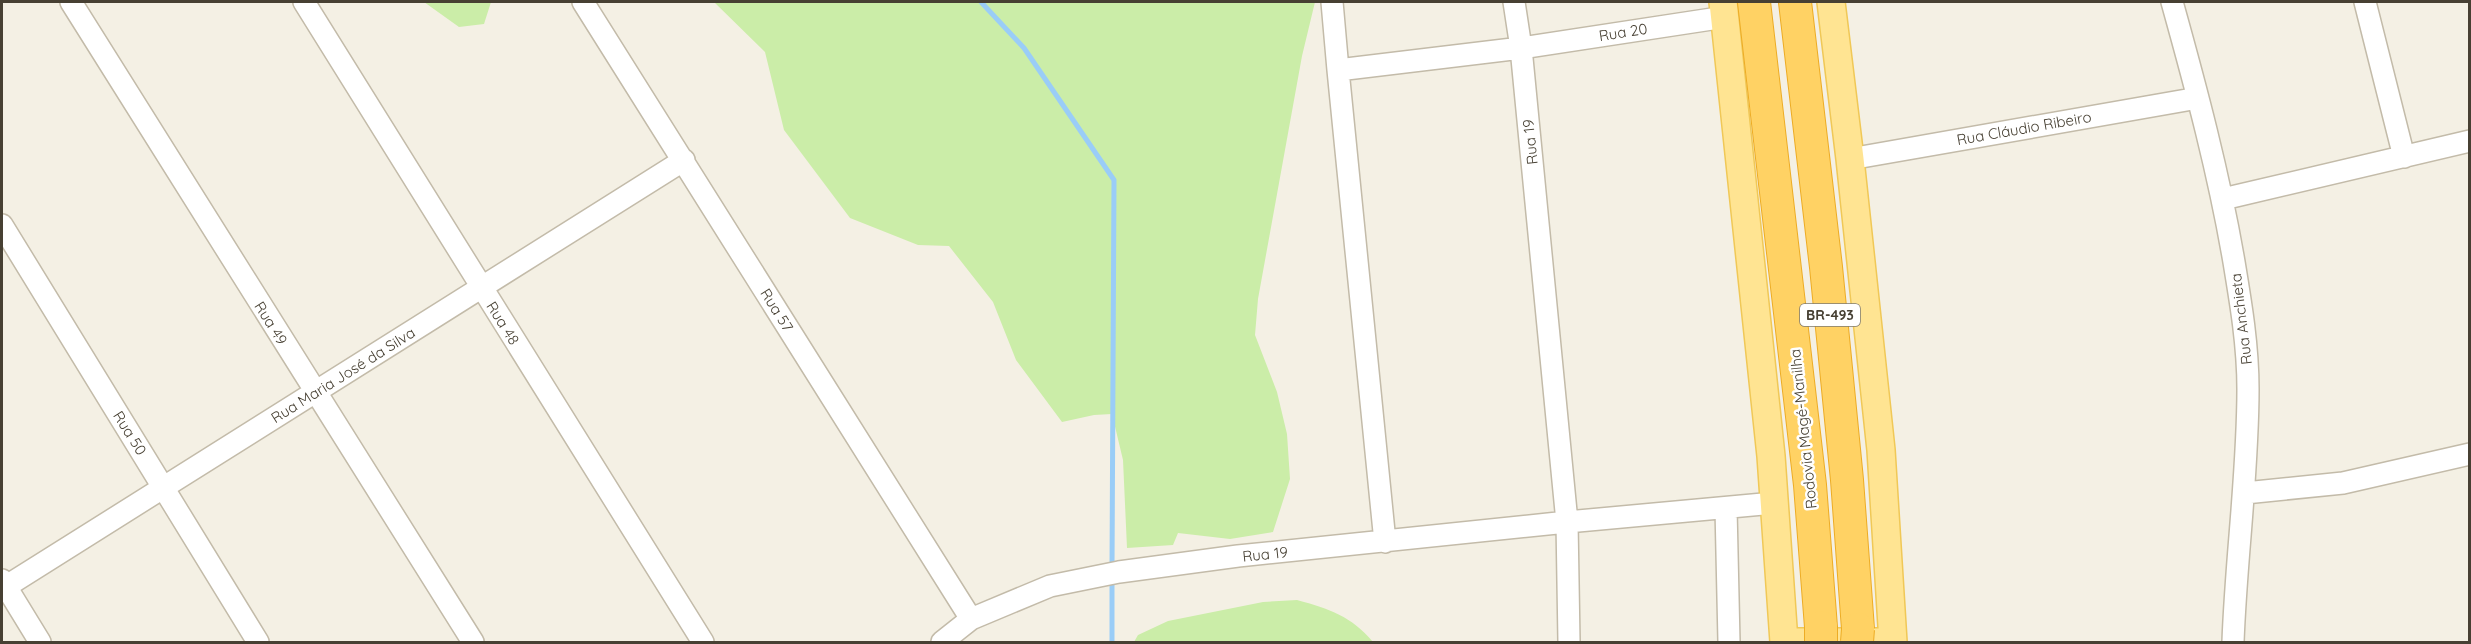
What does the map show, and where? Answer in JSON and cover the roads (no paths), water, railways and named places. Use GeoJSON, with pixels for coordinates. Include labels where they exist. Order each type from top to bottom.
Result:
{"type":"FeatureCollection","features":[{"type":"Feature","properties":{"kind":"highway","name":"Rodovia Magé-Manilha"},"geometry":{"type":"LineString","coordinates":[[1754,2],[1810,485],[1821,635]]}},
{"type":"Feature","properties":{"kind":"highway","name":"BR-493"},"geometry":{"type":"LineString","coordinates":[[1796,2],[1825,257],[1848,492],[1858,636]]}},
{"type":"Feature","properties":{"kind":"main road","name":"BR-493"},"geometry":{"type":"LineString","coordinates":[[1831,2],[1881,450],[1893,642]]}},
{"type":"Feature","properties":{"kind":"main road"},"geometry":{"type":"LineString","coordinates":[[1724,9],[1769,432],[1784,642],[1893,642]]}},
{"type":"Feature","properties":{"kind":"street","name":"Rua 49"},"geometry":{"type":"LineString","coordinates":[[71,2],[314,393],[473,642]]}},
{"type":"Feature","properties":{"kind":"street","name":"Rua 48"},"geometry":{"type":"LineString","coordinates":[[304,2],[703,642]]}},
{"type":"Feature","properties":{"kind":"street","name":"Rua 57"},"geometry":{"type":"LineString","coordinates":[[583,2],[971,619]]}},
{"type":"Feature","properties":{"kind":"street"},"geometry":{"type":"LineString","coordinates":[[1332,2],[1384,542]]}},
{"type":"Feature","properties":{"kind":"street","name":"Rua 19"},"geometry":{"type":"LineString","coordinates":[[1514,2],[1521,48],[1567,522],[1569,642]]}},
{"type":"Feature","properties":{"kind":"street","name":"Rua Anchieta"},"geometry":{"type":"LineString","coordinates":[[2172,2],[2223,199],[2245,325],[2248,387],[2245,493],[2235,582],[2233,642]]}},
{"type":"Feature","properties":{"kind":"street"},"geometry":{"type":"LineString","coordinates":[[2365,2],[2404,157]]}},
{"type":"Feature","properties":{"kind":"street","name":"Rua 20"},"geometry":{"type":"LineString","coordinates":[[1338,70],[1521,48],[1724,9]]}},
{"type":"Feature","properties":{"kind":"street","name":"Rua Cláudio Ribeiro"},"geometry":{"type":"LineString","coordinates":[[1850,159],[2198,98]]}},
{"type":"Feature","properties":{"kind":"street"},"geometry":{"type":"LineString","coordinates":[[2223,199],[2469,141]]}},
{"type":"Feature","properties":{"kind":"street","name":"Rua Maria José da Silva"},"geometry":{"type":"LineString","coordinates":[[3,585],[684,160]]}},
{"type":"Feature","properties":{"kind":"street","name":"Rua 50"},"geometry":{"type":"LineString","coordinates":[[2,225],[258,642]]}},
{"type":"Feature","properties":{"kind":"street"},"geometry":{"type":"LineString","coordinates":[[2245,493],[2343,483],[2469,454]]}},
{"type":"Feature","properties":{"kind":"street","name":"Rua 19"},"geometry":{"type":"LineString","coordinates":[[942,642],[971,619],[1050,586],[1119,572],[1238,556],[1774,503]]}},
{"type":"Feature","properties":{"kind":"street"},"geometry":{"type":"LineString","coordinates":[[1726,508],[1729,642]]}},
{"type":"Feature","properties":{"kind":"street"},"geometry":{"type":"LineString","coordinates":[[3,585],[40,642]]}},
{"type":"Feature","properties":{"kind":"waterway"},"geometry":{"type":"LineString","coordinates":[[981,2],[1024,48],[1114,180],[1112,568]]}},
{"type":"Feature","properties":{"kind":"waterway"},"geometry":{"type":"LineString","coordinates":[[1112,580],[1112,642]]}}]}
